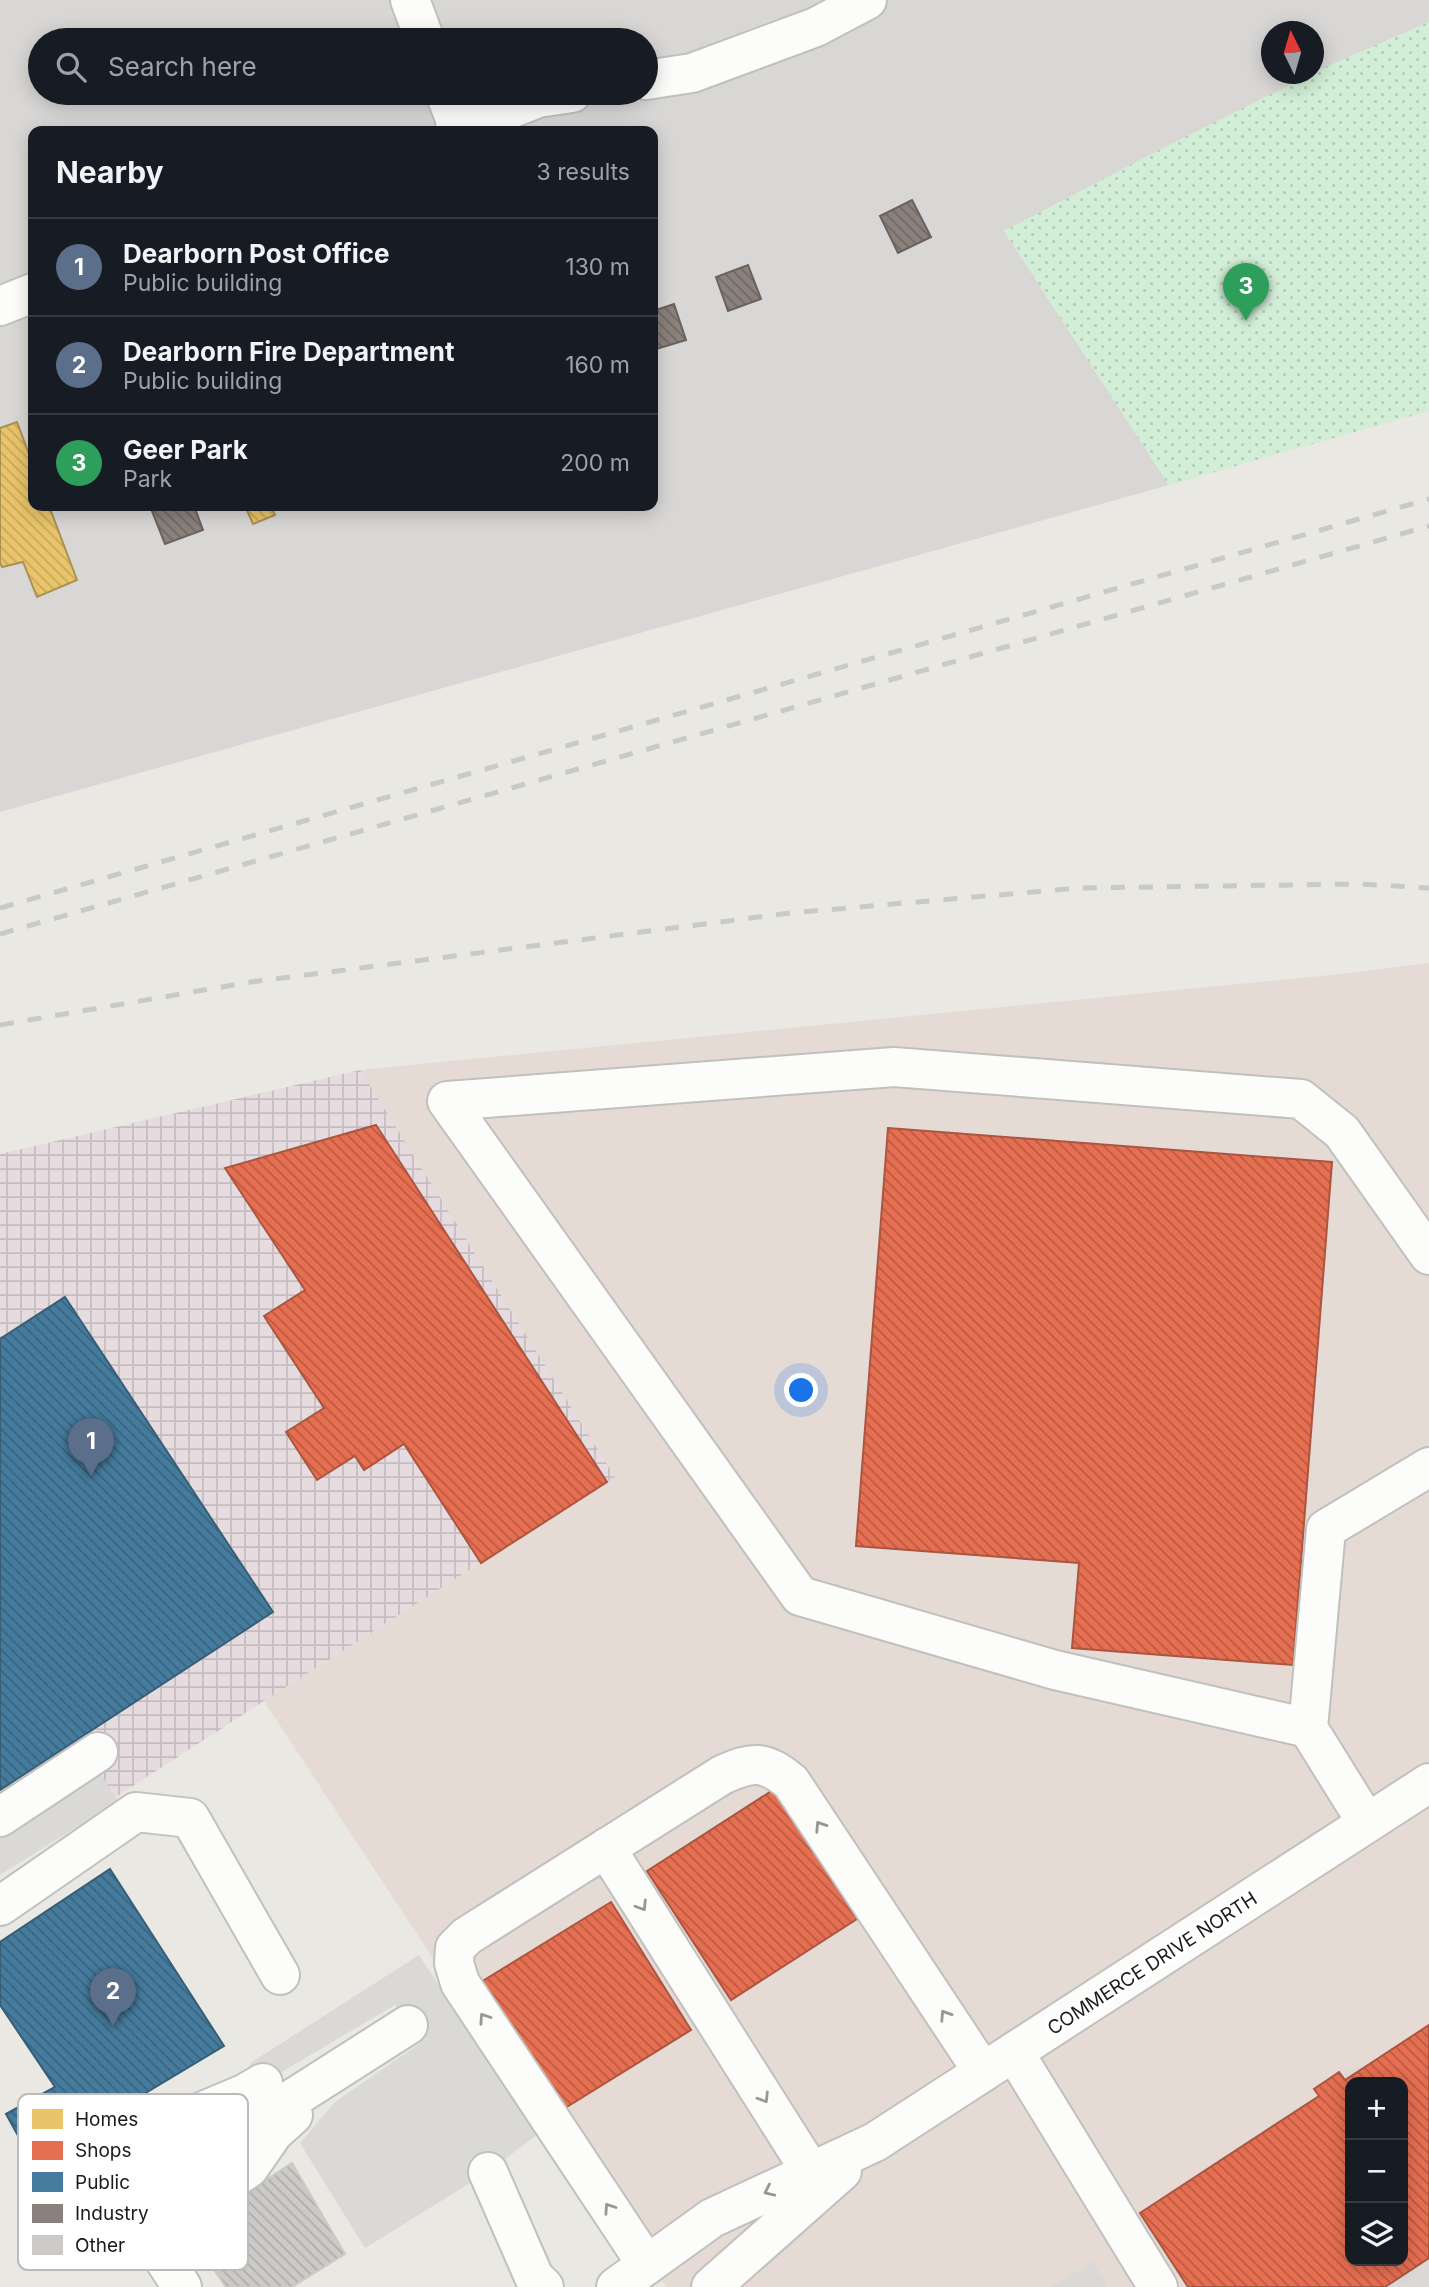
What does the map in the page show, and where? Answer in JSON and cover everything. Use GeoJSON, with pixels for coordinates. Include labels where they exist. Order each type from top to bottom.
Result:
{"type":"FeatureCollection","features":[{"type":"Feature","properties":{"kind":"street"},"geometry":{"type":"LineString","coordinates":[[410,0],[420,28]]}},
{"type":"Feature","properties":{"kind":"street"},"geometry":{"type":"LineString","coordinates":[[658,78],[692,73],[816,27],[867,0]]}},
{"type":"Feature","properties":{"kind":"street"},"geometry":{"type":"LineString","coordinates":[[449,105],[456,126]]}},
{"type":"Feature","properties":{"kind":"street"},"geometry":{"type":"LineString","coordinates":[[467,126],[520,105]]}},
{"type":"Feature","properties":{"kind":"street"},"geometry":{"type":"LineString","coordinates":[[0,306],[28,295]]}},
{"type":"Feature","properties":{"kind":"street"},"geometry":{"type":"LineString","coordinates":[[1308,1728],[1055,1670],[800,1596],[447,1101],[894,1067],[1301,1099],[1342,1132],[1429,1255]]}},
{"type":"Feature","properties":{"kind":"street"},"geometry":{"type":"LineString","coordinates":[[1367,1823],[1308,1728],[1326,1529],[1429,1467]]}},
{"type":"Feature","properties":{"kind":"street"},"geometry":{"type":"LineString","coordinates":[[0,1817],[99,1752]]}},
{"type":"Feature","properties":{"kind":"street"},"geometry":{"type":"LineString","coordinates":[[647,2265],[460,1983],[454,1963],[455,1948],[467,1936],[722,1775],[745,1765],[758,1764],[775,1769],[791,1783],[998,2062],[1158,2287]]}},
{"type":"Feature","properties":{"kind":"street","name":"COMMERCE DRIVE NORTH"},"geometry":{"type":"LineString","coordinates":[[616,2287],[712,2218],[875,2142],[1429,1783]]}},
{"type":"Feature","properties":{"kind":"street"},"geometry":{"type":"LineString","coordinates":[[0,1906],[136,1812],[190,1818],[280,1975]]}},
{"type":"Feature","properties":{"kind":"street"},"geometry":{"type":"LineString","coordinates":[[606,1848],[811,2172]]}},
{"type":"Feature","properties":{"kind":"street"},"geometry":{"type":"LineString","coordinates":[[248,2128],[408,2025]]}},
{"type":"Feature","properties":{"kind":"street"},"geometry":{"type":"LineString","coordinates":[[248,2169],[274,2132],[355,2060]]}},
{"type":"Feature","properties":{"kind":"street"},"geometry":{"type":"LineString","coordinates":[[240,2094],[254,2088]]}},
{"type":"Feature","properties":{"kind":"street","name":"COMMERCE DRIVE NORTH"},"geometry":{"type":"LineString","coordinates":[[711,2287],[875,2142]]}},
{"type":"Feature","properties":{"kind":"street"},"geometry":{"type":"LineString","coordinates":[[488,2172],[534,2277],[544,2287]]}},
{"type":"Feature","properties":{"kind":"street"},"geometry":{"type":"LineString","coordinates":[[174,2270],[182,2287]]}},
{"type":"Feature","properties":{"kind":"shaded area"},"geometry":{"type":"Polygon","coordinates":[[[0,0],[1429,0],[1429,22],[1324,69],[1324,21],[1261,21],[1261,84],[1293,84],[1004,231],[1169,485],[0,812],[0,0]]]}},
{"type":"Feature","properties":{"kind":"shaded area"},"geometry":{"type":"Polygon","coordinates":[[[1429,963],[1429,2287],[666,2287],[636,2243],[624,2250],[264,1701],[607,1482],[360,1070],[1341,974],[1429,963]]]}},
{"type":"Feature","properties":{"kind":"shaded area"},"geometry":{"type":"Polygon","coordinates":[[[360,1070],[615,1477],[0,1872],[0,1154],[360,1070]]]}},
{"type":"Feature","properties":{"kind":"shaded area"},"geometry":{"type":"Polygon","coordinates":[[[81,1743],[118,1801],[0,1875],[0,1795],[81,1743]]]}},
{"type":"Feature","properties":{"kind":"shaded area"},"geometry":{"type":"Polygon","coordinates":[[[419,1955],[538,2134],[488,2172],[365,2248],[300,2143],[335,2102],[419,2044],[408,2025],[395,2005],[263,2083],[249,2064],[419,1955]]]}},
{"type":"Feature","properties":{"kind":"shaded area"},"geometry":{"type":"Polygon","coordinates":[[[1429,2258],[1429,2287],[1385,2287],[1429,2258]]]}},
{"type":"Feature","properties":{"kind":"shaded area"},"geometry":{"type":"Polygon","coordinates":[[[1093,2261],[1108,2287],[1052,2287],[1093,2261]]]}},
{"type":"Feature","properties":{"kind":"green space"},"geometry":{"type":"Polygon","coordinates":[[[1429,22],[1429,411],[1169,485],[1004,231],[1292,84],[1324,84],[1324,68],[1429,22]]]}},
{"type":"Feature","properties":{"kind":"building: Homes"},"geometry":{"type":"Polygon","coordinates":[[[17,422],[28,452],[28,511],[51,511],[77,580],[37,597],[23,562],[2,567],[0,562],[0,428],[17,422]]]}},
{"type":"Feature","properties":{"kind":"building: Homes"},"geometry":{"type":"Polygon","coordinates":[[[247,511],[273,511],[275,515],[253,524],[247,511]]]}},
{"type":"Feature","properties":{"kind":"building: Shops"},"geometry":{"type":"Polygon","coordinates":[[[376,1125],[607,1482],[481,1563],[404,1444],[364,1470],[355,1456],[317,1480],[286,1432],[324,1408],[264,1316],[305,1290],[225,1168],[376,1125]]]}},
{"type":"Feature","properties":{"kind":"building: Shops"},"geometry":{"type":"Polygon","coordinates":[[[888,1128],[1332,1162],[1293,1665],[1072,1648],[1079,1563],[856,1546],[888,1128]]]}},
{"type":"Feature","properties":{"kind":"building: Shops"},"geometry":{"type":"Polygon","coordinates":[[[773,1790],[857,1919],[731,2000],[647,1871],[773,1790]]]}},
{"type":"Feature","properties":{"kind":"building: Shops"},"geometry":{"type":"Polygon","coordinates":[[[611,1902],[691,2030],[562,2110],[481,1982],[611,1902]]]}},
{"type":"Feature","properties":{"kind":"building: Shops"},"geometry":{"type":"Polygon","coordinates":[[[1429,2025],[1429,2258],[1385,2287],[1188,2287],[1140,2213],[1319,2096],[1314,2089],[1339,2072],[1345,2080],[1345,2266],[1408,2266],[1408,2077],[1350,2077],[1429,2025]]]}},
{"type":"Feature","properties":{"kind":"building: Public"},"geometry":{"type":"Polygon","coordinates":[[[65,1297],[273,1612],[0,1790],[0,1339],[65,1297]]]}},
{"type":"Feature","properties":{"kind":"building: Public"},"geometry":{"type":"Polygon","coordinates":[[[110,1869],[224,2046],[144,2094],[42,2094],[55,2087],[0,2005],[0,1942],[110,1869]]]}},
{"type":"Feature","properties":{"kind":"building: Public"},"geometry":{"type":"Polygon","coordinates":[[[18,2107],[18,2136],[6,2114],[18,2107]]]}},
{"type":"Feature","properties":{"kind":"building: Industry"},"geometry":{"type":"Polygon","coordinates":[[[912,200],[931,237],[898,253],[880,216],[912,200]]]}},
{"type":"Feature","properties":{"kind":"building: Industry"},"geometry":{"type":"Polygon","coordinates":[[[748,265],[761,299],[728,311],[716,277],[748,265]]]}},
{"type":"Feature","properties":{"kind":"building: Industry"},"geometry":{"type":"Polygon","coordinates":[[[674,304],[686,340],[658,348],[658,309],[674,304]]]}},
{"type":"Feature","properties":{"kind":"building: Industry"},"geometry":{"type":"Polygon","coordinates":[[[152,511],[196,511],[203,530],[165,544],[152,511]]]}},
{"type":"Feature","properties":{"kind":"building: Other"},"geometry":{"type":"Polygon","coordinates":[[[292,2163],[345,2254],[292,2287],[226,2287],[214,2270],[248,2270],[248,2191],[292,2163]]]}},
{"type":"Feature","properties":{"kind":"railway"},"geometry":{"type":"LineString","coordinates":[[0,908],[1429,499]]}},
{"type":"Feature","properties":{"kind":"railway"},"geometry":{"type":"LineString","coordinates":[[0,934],[1429,526]]}},
{"type":"Feature","properties":{"kind":"railway"},"geometry":{"type":"LineString","coordinates":[[0,1025],[251,982],[790,913],[1079,888],[1360,884],[1429,888]]}},
{"type":"Feature","properties":{"kind":"place","name":"Geer Park"},"geometry":{"type":"Point","coordinates":[1246,321]}},
{"type":"Feature","properties":{"kind":"place","name":"Dearborn Post Office"},"geometry":{"type":"Point","coordinates":[91,1476]}},
{"type":"Feature","properties":{"kind":"place","name":"Dearborn Fire Department"},"geometry":{"type":"Point","coordinates":[113,2026]}}]}
